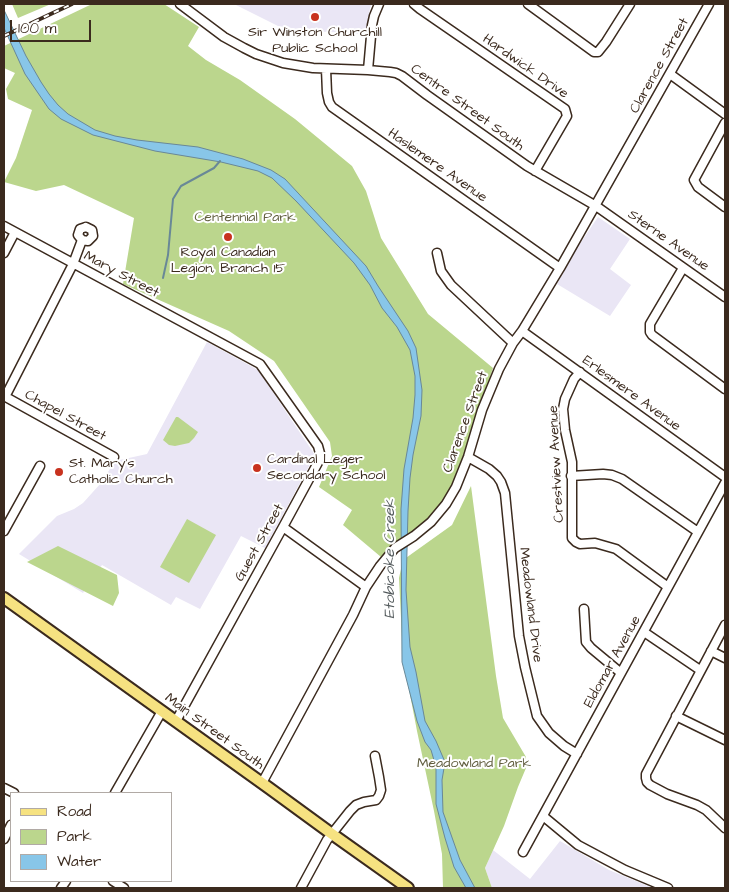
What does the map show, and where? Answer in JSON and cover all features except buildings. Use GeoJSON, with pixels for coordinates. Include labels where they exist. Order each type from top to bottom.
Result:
{"type":"FeatureCollection","features":[{"type":"Feature","properties":{"kind":"main road","name":"Main Street South"},"geometry":{"type":"LineString","coordinates":[[4,598],[408,888]]}},
{"type":"Feature","properties":{"kind":"street","name":"Centre Street South"},"geometry":{"type":"LineString","coordinates":[[180,4],[224,37],[256,54],[283,63],[326,69],[396,73],[535,171],[596,206]]}},
{"type":"Feature","properties":{"kind":"street"},"geometry":{"type":"LineString","coordinates":[[368,70],[372,25],[379,4]]}},
{"type":"Feature","properties":{"kind":"street","name":"Hardwick Drive"},"geometry":{"type":"LineString","coordinates":[[414,4],[565,109],[567,116],[535,171]]}},
{"type":"Feature","properties":{"kind":"street"},"geometry":{"type":"LineString","coordinates":[[528,4],[594,52],[598,52],[604,46],[630,4]]}},
{"type":"Feature","properties":{"kind":"street","name":"Clarence Street"},"geometry":{"type":"LineString","coordinates":[[262,783],[353,615],[366,586],[395,548],[431,522],[446,504],[456,487],[468,457],[482,410],[499,369],[596,206],[709,4]]}},
{"type":"Feature","properties":{"kind":"street","name":"Haslemere Avenue"},"geometry":{"type":"LineString","coordinates":[[326,69],[327,93],[332,107],[560,268]]}},
{"type":"Feature","properties":{"kind":"street"},"geometry":{"type":"LineString","coordinates":[[670,74],[725,114]]}},
{"type":"Feature","properties":{"kind":"street"},"geometry":{"type":"LineString","coordinates":[[725,122],[694,180],[698,187],[725,207]]}},
{"type":"Feature","properties":{"kind":"street","name":"Sterne Avenue"},"geometry":{"type":"LineString","coordinates":[[596,206],[725,296]]}},
{"type":"Feature","properties":{"kind":"street","name":"Mary Street"},"geometry":{"type":"LineString","coordinates":[[4,226],[226,345]]}},
{"type":"Feature","properties":{"kind":"street"},"geometry":{"type":"LineString","coordinates":[[4,253],[15,232]]}},
{"type":"Feature","properties":{"kind":"street"},"geometry":{"type":"LineString","coordinates":[[4,397],[73,264],[82,240]]}},
{"type":"Feature","properties":{"kind":"street"},"geometry":{"type":"LineString","coordinates":[[437,253],[441,271],[451,285],[513,343]]}},
{"type":"Feature","properties":{"kind":"street"},"geometry":{"type":"LineString","coordinates":[[683,268],[650,324],[650,332],[725,389]]}},
{"type":"Feature","properties":{"kind":"street","name":"Erlesmere Avenue"},"geometry":{"type":"LineString","coordinates":[[522,331],[725,477]]}},
{"type":"Feature","properties":{"kind":"street","name":"Guest Street"},"geometry":{"type":"LineString","coordinates":[[176,721],[320,456],[318,446],[260,364],[226,345]]}},
{"type":"Feature","properties":{"kind":"street","name":"Crestview Avenue"},"geometry":{"type":"LineString","coordinates":[[580,372],[574,379],[565,399],[563,409],[565,430],[572,462],[572,538],[580,544],[595,543],[616,550],[668,587]]}},
{"type":"Feature","properties":{"kind":"street","name":"Chapel Street"},"geometry":{"type":"LineString","coordinates":[[4,397],[114,457]]}},
{"type":"Feature","properties":{"kind":"street","name":"Meadowland Drive"},"geometry":{"type":"LineString","coordinates":[[468,457],[490,469],[502,482],[505,493],[519,636],[537,716],[549,733],[576,754]]}},
{"type":"Feature","properties":{"kind":"street"},"geometry":{"type":"LineString","coordinates":[[4,531],[40,466]]}},
{"type":"Feature","properties":{"kind":"street"},"geometry":{"type":"LineString","coordinates":[[572,476],[603,474],[622,479],[698,532]]}},
{"type":"Feature","properties":{"kind":"street","name":"Eldomar Avenue"},"geometry":{"type":"LineString","coordinates":[[523,852],[725,484]]}},
{"type":"Feature","properties":{"kind":"street"},"geometry":{"type":"LineString","coordinates":[[283,527],[366,586]]}},
{"type":"Feature","properties":{"kind":"street"},"geometry":{"type":"LineString","coordinates":[[584,609],[586,642],[621,673]]}},
{"type":"Feature","properties":{"kind":"street"},"geometry":{"type":"LineString","coordinates":[[725,625],[646,774],[647,782],[650,785],[706,810],[725,828]]}},
{"type":"Feature","properties":{"kind":"street"},"geometry":{"type":"LineString","coordinates":[[644,632],[700,670]]}},
{"type":"Feature","properties":{"kind":"street"},"geometry":{"type":"LineString","coordinates":[[711,651],[725,658]]}},
{"type":"Feature","properties":{"kind":"street"},"geometry":{"type":"LineString","coordinates":[[116,792],[162,711]]}},
{"type":"Feature","properties":{"kind":"street"},"geometry":{"type":"LineString","coordinates":[[676,716],[725,740]]}},
{"type":"Feature","properties":{"kind":"street"},"geometry":{"type":"LineString","coordinates":[[301,888],[327,840],[350,811],[356,805],[376,800],[379,796],[381,790],[380,777],[374,756]]}},
{"type":"Feature","properties":{"kind":"street"},"geometry":{"type":"LineString","coordinates":[[543,816],[578,846],[625,870],[668,888]]}},
{"type":"Feature","properties":{"kind":"street"},"geometry":{"type":"LineString","coordinates":[[4,838],[10,827]]}},
{"type":"Feature","properties":{"kind":"shaded area","name":"Sir Winston Churchill Public School"},"geometry":{"type":"Polygon","coordinates":[[[234,4],[372,4],[366,34],[311,31],[278,26],[234,4]]]}},
{"type":"Feature","properties":{"kind":"shaded area"},"geometry":{"type":"Polygon","coordinates":[[[598,217],[630,239],[610,269],[631,285],[610,316],[557,284],[577,248],[598,217]]]}},
{"type":"Feature","properties":{"kind":"shaded area"},"geometry":{"type":"Polygon","coordinates":[[[207,342],[258,370],[315,455],[265,548],[241,536],[200,609],[176,597],[171,605],[102,565],[83,593],[19,554],[57,516],[83,503],[101,483],[115,461],[147,454],[207,342]]]}},
{"type":"Feature","properties":{"kind":"shaded area"},"geometry":{"type":"Polygon","coordinates":[[[560,841],[609,870],[653,888],[492,888],[485,868],[493,850],[530,879],[560,841]]]}},
{"type":"Feature","properties":{"kind":"green space"},"geometry":{"type":"Polygon","coordinates":[[[12,4],[51,4],[18,18],[12,4]]]}},
{"type":"Feature","properties":{"kind":"green space","name":"Centennial Park"},"geometry":{"type":"Polygon","coordinates":[[[92,4],[164,4],[199,27],[188,46],[295,119],[352,166],[366,191],[381,238],[428,314],[493,368],[462,463],[441,508],[422,528],[381,557],[343,525],[352,510],[319,487],[332,456],[330,442],[274,361],[229,331],[123,284],[134,218],[64,185],[36,191],[4,182],[16,158],[32,110],[8,99],[6,89],[15,73],[4,68],[4,46],[92,4]]]}},
{"type":"Feature","properties":{"kind":"green space"},"geometry":{"type":"Polygon","coordinates":[[[176,417],[198,432],[189,443],[175,446],[169,445],[163,440],[176,417]]]}},
{"type":"Feature","properties":{"kind":"green space","name":"Meadowland Park"},"geometry":{"type":"Polygon","coordinates":[[[471,486],[503,718],[526,757],[526,768],[504,826],[485,868],[492,888],[443,888],[442,854],[403,658],[399,578],[403,560],[452,525],[471,486]]]}},
{"type":"Feature","properties":{"kind":"green space"},"geometry":{"type":"Polygon","coordinates":[[[187,519],[216,535],[189,583],[160,567],[187,519]]]}},
{"type":"Feature","properties":{"kind":"green space"},"geometry":{"type":"Polygon","coordinates":[[[58,546],[117,575],[119,593],[113,606],[27,562],[58,546]]]}},
{"type":"Feature","properties":{"kind":"water"},"geometry":{"type":"Polygon","coordinates":[[[4,10],[41,82],[58,105],[68,114],[95,130],[115,136],[198,147],[243,159],[271,170],[285,179],[366,266],[408,331],[416,348],[422,390],[421,416],[413,455],[408,511],[406,590],[410,647],[425,721],[445,762],[442,780],[443,812],[460,860],[475,888],[466,888],[454,867],[436,804],[436,767],[431,750],[425,742],[417,721],[402,662],[401,509],[404,469],[415,395],[415,376],[410,350],[397,327],[382,308],[370,285],[354,263],[272,178],[258,171],[221,162],[155,151],[93,135],[61,119],[49,109],[25,74],[4,28],[4,10]]]}},
{"type":"Feature","properties":{"kind":"waterway","name":"Etobicoke Creek"},"geometry":{"type":"LineString","coordinates":[[163,278],[168,255],[173,199],[181,186],[214,168],[220,161]]}},
{"type":"Feature","properties":{"kind":"railway"},"geometry":{"type":"LineString","coordinates":[[4,36],[72,4]]}},
{"type":"Feature","properties":{"kind":"place","name":"Sir Winston Churchill Public School"},"geometry":{"type":"Point","coordinates":[315,17]}},
{"type":"Feature","properties":{"kind":"place","name":"Royal Canadian Legion, Branch 15"},"geometry":{"type":"Point","coordinates":[228,237]}},
{"type":"Feature","properties":{"kind":"place","name":"Cardinal Leger Secondary School"},"geometry":{"type":"Point","coordinates":[257,468]}},
{"type":"Feature","properties":{"kind":"place","name":"St. Mary's Catholic Church"},"geometry":{"type":"Point","coordinates":[59,472]}}]}
